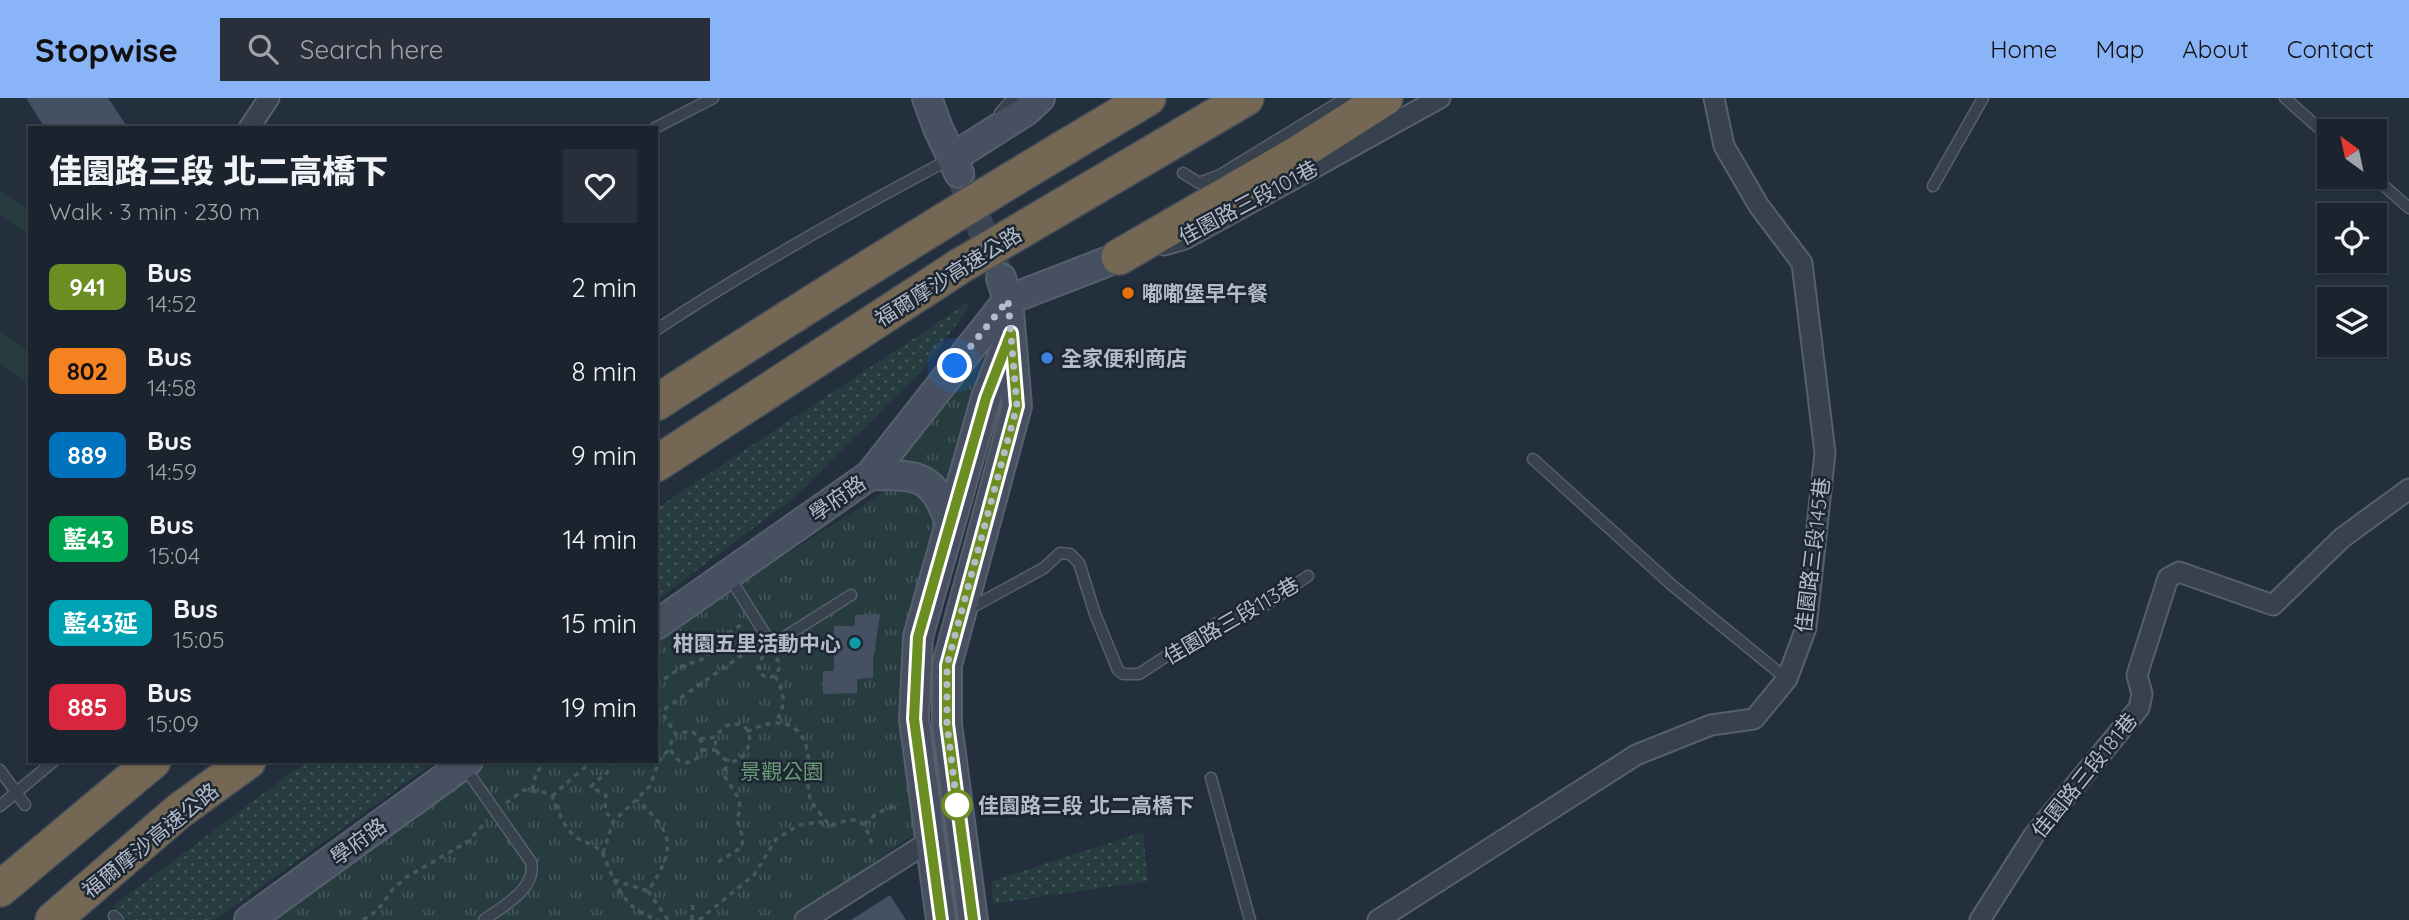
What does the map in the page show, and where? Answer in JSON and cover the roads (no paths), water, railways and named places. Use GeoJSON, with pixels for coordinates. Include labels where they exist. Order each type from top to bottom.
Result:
{"type":"FeatureCollection","features":[{"type":"Feature","properties":{"kind":"highway"},"geometry":{"type":"LineString","coordinates":[[658,403],[826,293],[1148,98]]}},
{"type":"Feature","properties":{"kind":"highway","name":"福爾摩沙高速公路"},"geometry":{"type":"LineString","coordinates":[[658,463],[960,266],[1246,98]]}},
{"type":"Feature","properties":{"kind":"highway"},"geometry":{"type":"LineString","coordinates":[[1217,116],[1252,98]]}},
{"type":"Feature","properties":{"kind":"highway"},"geometry":{"type":"LineString","coordinates":[[1119,257],[1297,154],[1385,98]]}},
{"type":"Feature","properties":{"kind":"highway"},"geometry":{"type":"LineString","coordinates":[[0,888],[151,763]]}},
{"type":"Feature","properties":{"kind":"highway","name":"福爾摩沙高速公路"},"geometry":{"type":"LineString","coordinates":[[53,920],[179,811],[245,763]]}},
{"type":"Feature","properties":{"kind":"street"},"geometry":{"type":"LineString","coordinates":[[250,126],[269,98]]}},
{"type":"Feature","properties":{"kind":"street"},"geometry":{"type":"LineString","coordinates":[[927,98],[956,167],[1040,98]]}},
{"type":"Feature","properties":{"kind":"street","name":"佳園路三段101巷"},"geometry":{"type":"LineString","coordinates":[[1004,289],[1185,239],[1440,98]]}},
{"type":"Feature","properties":{"kind":"street","name":"佳園路三段145巷"},"geometry":{"type":"LineString","coordinates":[[1378,920],[1636,755],[1711,725],[1754,719],[1787,679],[1805,628],[1825,453],[1802,263],[1759,205],[1724,146],[1714,98]]}},
{"type":"Feature","properties":{"kind":"street"},"geometry":{"type":"LineString","coordinates":[[973,920],[947,724],[947,665],[1017,406],[1004,289]]}},
{"type":"Feature","properties":{"kind":"street","name":"學府路"},"geometry":{"type":"LineString","coordinates":[[658,624],[870,475],[1004,289]]}},
{"type":"Feature","properties":{"kind":"street"},"geometry":{"type":"LineString","coordinates":[[941,920],[914,719],[918,637],[986,398],[1011,333]]}},
{"type":"Feature","properties":{"kind":"street"},"geometry":{"type":"LineString","coordinates":[[870,475],[909,475],[930,485],[942,499],[950,523]]}},
{"type":"Feature","properties":{"kind":"street","name":"佳園路三段181巷"},"geometry":{"type":"LineString","coordinates":[[1980,920],[2034,835],[2139,708],[2142,694],[2137,675],[2168,578],[2179,572],[2273,605],[2342,538],[2409,489]]}},
{"type":"Feature","properties":{"kind":"street","name":"學府路"},"geometry":{"type":"LineString","coordinates":[[249,920],[465,763]]}},
{"type":"Feature","properties":{"kind":"street"},"geometry":{"type":"LineString","coordinates":[[805,920],[930,841]]}},
{"type":"Feature","properties":{"kind":"lane"},"geometry":{"type":"LineString","coordinates":[[658,126],[713,98]]}},
{"type":"Feature","properties":{"kind":"lane"},"geometry":{"type":"LineString","coordinates":[[658,329],[722,286],[866,203],[956,167],[1013,98]]}},
{"type":"Feature","properties":{"kind":"lane"},"geometry":{"type":"LineString","coordinates":[[1183,173],[1199,183],[1220,175],[1346,98]]}},
{"type":"Feature","properties":{"kind":"lane"},"geometry":{"type":"LineString","coordinates":[[1933,187],[1983,98]]}},
{"type":"Feature","properties":{"kind":"lane"},"geometry":{"type":"LineString","coordinates":[[2285,98],[2317,126]]}},
{"type":"Feature","properties":{"kind":"lane"},"geometry":{"type":"LineString","coordinates":[[2387,189],[2409,208]]}},
{"type":"Feature","properties":{"kind":"lane"},"geometry":{"type":"LineString","coordinates":[[1533,459],[1673,586],[1787,679]]}},
{"type":"Feature","properties":{"kind":"lane","name":"佳園路三段113巷"},"geometry":{"type":"LineString","coordinates":[[961,614],[1044,568],[1060,553],[1070,554],[1079,563],[1095,614],[1118,670],[1123,674],[1139,674],[1217,623],[1267,604],[1308,576]]}},
{"type":"Feature","properties":{"kind":"lane"},"geometry":{"type":"LineString","coordinates":[[728,575],[772,645],[851,595]]}},
{"type":"Feature","properties":{"kind":"lane"},"geometry":{"type":"LineString","coordinates":[[0,806],[52,763]]}},
{"type":"Feature","properties":{"kind":"lane"},"geometry":{"type":"LineString","coordinates":[[465,763],[531,862],[533,871],[531,879],[522,891],[484,920]]}},
{"type":"Feature","properties":{"kind":"lane"},"geometry":{"type":"LineString","coordinates":[[0,770],[25,805]]}},
{"type":"Feature","properties":{"kind":"lane"},"geometry":{"type":"LineString","coordinates":[[1211,778],[1250,920]]}},
{"type":"Feature","properties":{"kind":"tunnel"},"geometry":{"type":"LineString","coordinates":[[960,175],[997,269]]}},
{"type":"Feature","properties":{"kind":"place","name":"嘟嘟堡早午餐"},"geometry":{"type":"Point","coordinates":[1128,293]}},
{"type":"Feature","properties":{"kind":"place","name":"全家便利商店"},"geometry":{"type":"Point","coordinates":[1047,358]}},
{"type":"Feature","properties":{"kind":"place","name":"柑園五里活動中心"},"geometry":{"type":"Point","coordinates":[855,643]}},
{"type":"Feature","properties":{"kind":"place","name":"佳園路三段 北二高橋下"},"geometry":{"type":"Point","coordinates":[957,805]}},
{"type":"Feature","properties":{"kind":"park label","name":"景觀公園"},"geometry":{"type":"Point","coordinates":[782,771]}}]}
